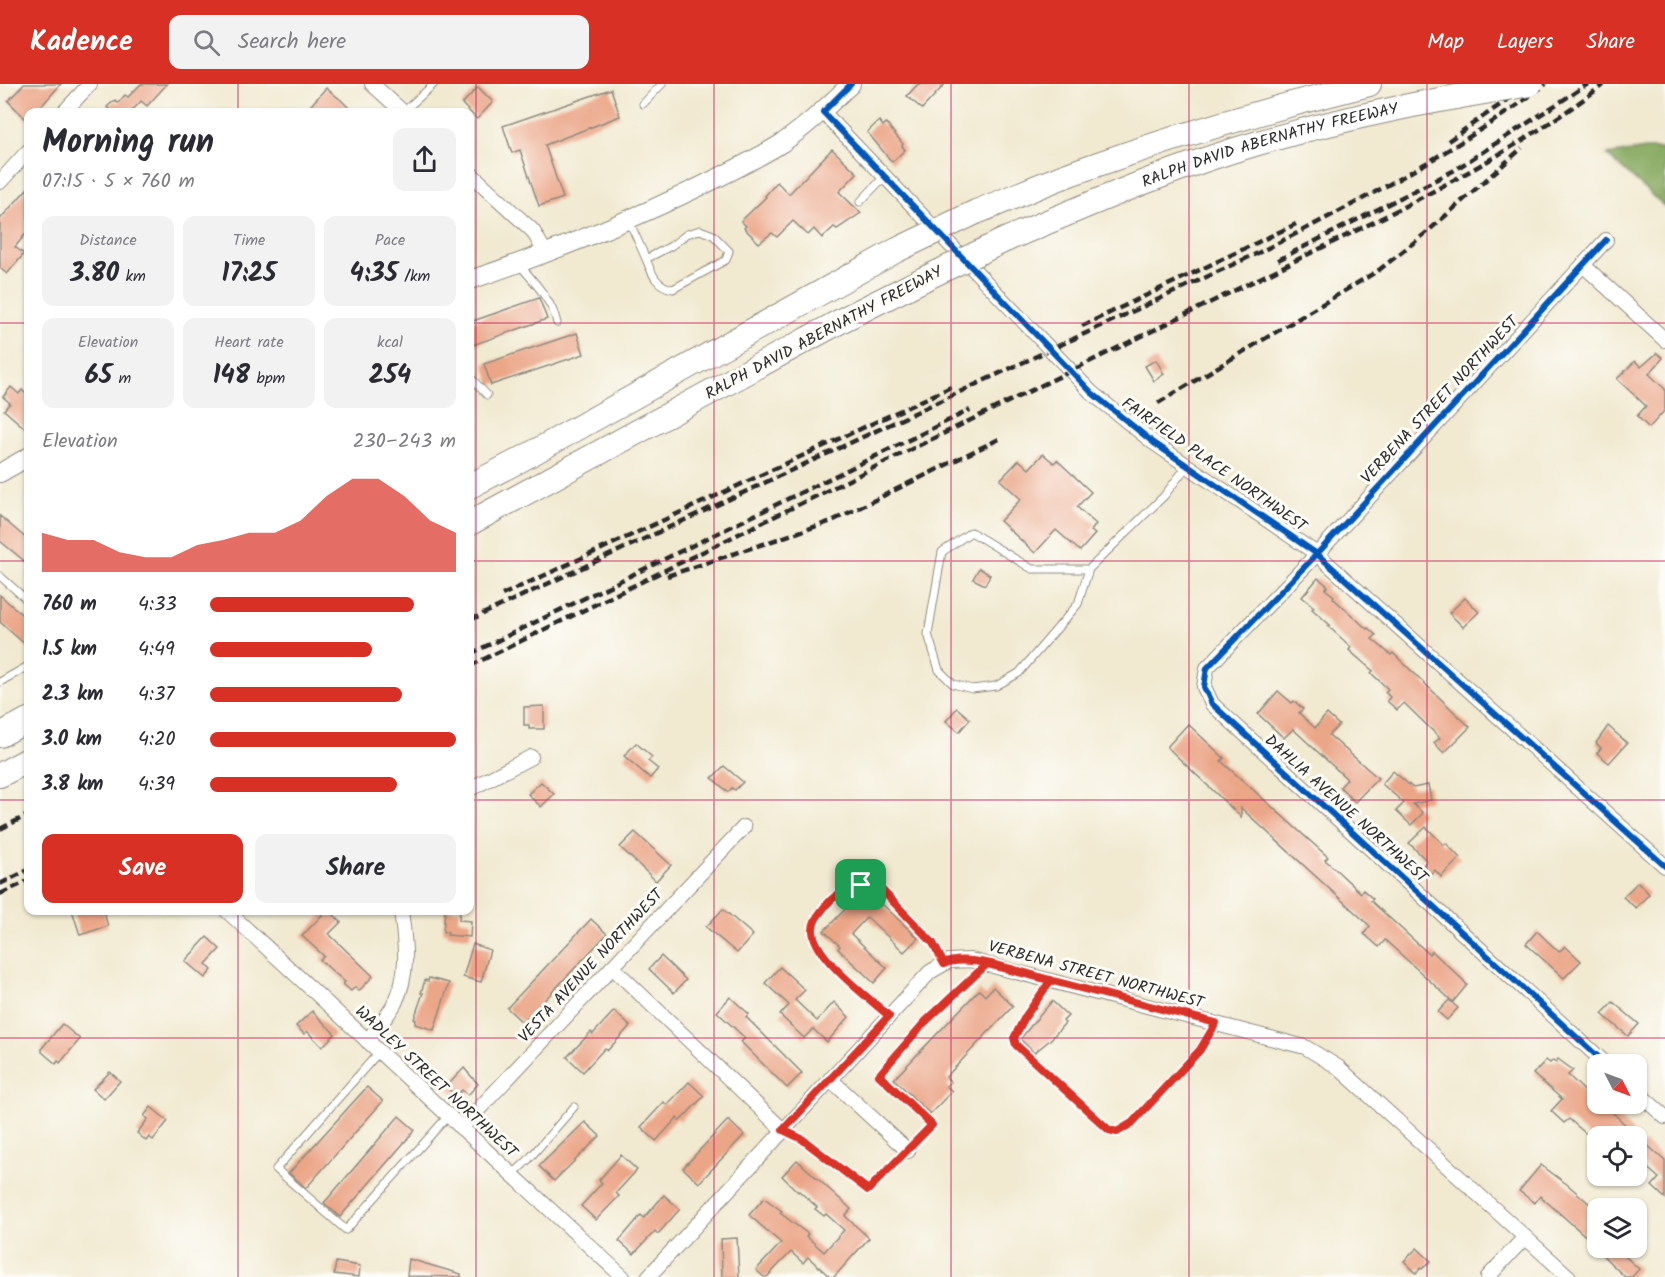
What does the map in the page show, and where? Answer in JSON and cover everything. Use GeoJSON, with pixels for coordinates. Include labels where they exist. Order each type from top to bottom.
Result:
{"type":"FeatureCollection","features":[{"type":"Feature","properties":{"kind":"highway","name":"RALPH DAVID ABERNATHY FREEWAY"},"geometry":{"type":"LineString","coordinates":[[474,484],[897,250],[976,212],[1077,171],[1310,98],[1369,84]]}},
{"type":"Feature","properties":{"kind":"highway","name":"RALPH DAVID ABERNATHY FREEWAY"},"geometry":{"type":"LineString","coordinates":[[474,521],[838,323],[924,279],[1005,240],[1122,191],[1256,144],[1325,125],[1530,84]]}},
{"type":"Feature","properties":{"kind":"highway"},"geometry":{"type":"LineString","coordinates":[[0,735],[24,722]]}},
{"type":"Feature","properties":{"kind":"highway"},"geometry":{"type":"LineString","coordinates":[[0,775],[24,762]]}},
{"type":"Feature","properties":{"kind":"main road"},"geometry":{"type":"LineString","coordinates":[[474,279],[546,254],[629,221],[741,166],[783,142],[823,112],[851,84]]}},
{"type":"Feature","properties":{"kind":"main road"},"geometry":{"type":"LineString","coordinates":[[0,473],[24,459]]}},
{"type":"Feature","properties":{"kind":"street"},"geometry":{"type":"LineString","coordinates":[[68,108],[90,84]]}},
{"type":"Feature","properties":{"kind":"street"},"geometry":{"type":"LineString","coordinates":[[372,84],[399,108]]}},
{"type":"Feature","properties":{"kind":"street","name":"FAIRFIELD PLACE NORTHWEST"},"geometry":{"type":"LineString","coordinates":[[823,112],[1092,393],[1154,443],[1317,554],[1665,866]]}},
{"type":"Feature","properties":{"kind":"street"},"geometry":{"type":"LineString","coordinates":[[0,182],[24,155]]}},
{"type":"Feature","properties":{"kind":"street"},"geometry":{"type":"LineString","coordinates":[[474,177],[533,231],[546,254]]}},
{"type":"Feature","properties":{"kind":"street","name":"VERBENA STREET NORTHWEST"},"geometry":{"type":"LineString","coordinates":[[1317,554],[1606,240]]}},
{"type":"Feature","properties":{"kind":"street"},"geometry":{"type":"LineString","coordinates":[[1583,265],[1660,336],[1665,321]]}},
{"type":"Feature","properties":{"kind":"street","name":"DAHLIA AVENUE NORTHWEST"},"geometry":{"type":"LineString","coordinates":[[1317,554],[1207,668],[1204,687],[1212,704],[1595,1054]]}},
{"type":"Feature","properties":{"kind":"street"},"geometry":{"type":"LineString","coordinates":[[474,787],[531,757]]}},
{"type":"Feature","properties":{"kind":"street","name":"VESTA AVENUE NORTHWEST"},"geometry":{"type":"LineString","coordinates":[[461,1128],[744,827]]}},
{"type":"Feature","properties":{"kind":"street","name":"WADLEY STREET NORTHWEST"},"geometry":{"type":"LineString","coordinates":[[231,915],[623,1277]]}},
{"type":"Feature","properties":{"kind":"street"},"geometry":{"type":"LineString","coordinates":[[368,1041],[394,1004],[404,978],[406,953],[402,915]]}},
{"type":"Feature","properties":{"kind":"street","name":"VERBENA STREET NORTHWEST"},"geometry":{"type":"LineString","coordinates":[[944,964],[949,961],[970,960],[1305,1047],[1338,1067],[1569,1277]]}},
{"type":"Feature","properties":{"kind":"street"},"geometry":{"type":"LineString","coordinates":[[653,1275],[783,1130],[930,972],[944,964]]}},
{"type":"Feature","properties":{"kind":"street"},"geometry":{"type":"LineString","coordinates":[[612,967],[783,1130]]}},
{"type":"Feature","properties":{"kind":"street"},"geometry":{"type":"LineString","coordinates":[[830,1079],[908,1151]]}},
{"type":"Feature","properties":{"kind":"street"},"geometry":{"type":"LineString","coordinates":[[1647,1102],[1665,1118]]}},
{"type":"Feature","properties":{"kind":"street"},"geometry":{"type":"LineString","coordinates":[[1488,1277],[1525,1237]]}},
{"type":"Feature","properties":{"kind":"lane"},"geometry":{"type":"LineString","coordinates":[[407,108],[434,84]]}},
{"type":"Feature","properties":{"kind":"lane"},"geometry":{"type":"LineString","coordinates":[[643,104],[662,84]]}},
{"type":"Feature","properties":{"kind":"lane"},"geometry":{"type":"LineString","coordinates":[[860,202],[885,176]]}},
{"type":"Feature","properties":{"kind":"lane"},"geometry":{"type":"LineString","coordinates":[[629,221],[646,259],[656,280],[663,288],[673,289],[726,260],[729,251],[713,235],[700,230],[687,234],[671,246],[646,259]]}},
{"type":"Feature","properties":{"kind":"lane"},"geometry":{"type":"LineString","coordinates":[[519,264],[542,291],[555,312],[557,323]]}},
{"type":"Feature","properties":{"kind":"lane"},"geometry":{"type":"LineString","coordinates":[[474,381],[487,395]]}},
{"type":"Feature","properties":{"kind":"lane"},"geometry":{"type":"LineString","coordinates":[[1089,569],[1032,568],[971,532],[942,552],[928,634],[939,670],[953,684],[972,689],[996,686],[1019,673],[1078,603],[1089,569],[1164,496],[1187,466]]}},
{"type":"Feature","properties":{"kind":"lane"},"geometry":{"type":"LineString","coordinates":[[0,576],[24,597]]}},
{"type":"Feature","properties":{"kind":"lane"},"geometry":{"type":"LineString","coordinates":[[0,682],[24,668]]}},
{"type":"Feature","properties":{"kind":"lane"},"geometry":{"type":"LineString","coordinates":[[889,1016],[821,952],[813,932],[814,921],[826,905],[848,887],[877,885],[933,943],[944,964]]}},
{"type":"Feature","properties":{"kind":"lane"},"geometry":{"type":"LineString","coordinates":[[783,1130],[802,1139],[868,1190],[932,1125],[879,1075],[924,1023],[987,964]]}},
{"type":"Feature","properties":{"kind":"lane"},"geometry":{"type":"LineString","coordinates":[[1051,980],[1025,1017],[1014,1038],[1016,1045],[1109,1130],[1117,1132],[1132,1123],[1200,1050],[1216,1023]]}},
{"type":"Feature","properties":{"kind":"lane"},"geometry":{"type":"LineString","coordinates":[[379,1052],[276,1169],[346,1230],[448,1116]]}},
{"type":"Feature","properties":{"kind":"lane"},"geometry":{"type":"LineString","coordinates":[[512,1175],[574,1107]]}},
{"type":"Feature","properties":{"kind":"green space"},"geometry":{"type":"Polygon","coordinates":[[[1646,149],[1665,149],[1665,207],[1607,155],[1646,149]]]}},
{"type":"Feature","properties":{"kind":"building"},"geometry":{"type":"Polygon","coordinates":[[[24,84],[61,84],[40,108],[24,108],[24,117],[8,101],[24,84]]]}},
{"type":"Feature","properties":{"kind":"building"},"geometry":{"type":"Polygon","coordinates":[[[141,84],[167,84],[147,106],[141,101],[135,108],[107,107],[115,100],[118,103],[125,95],[128,97],[141,84]]]}},
{"type":"Feature","properties":{"kind":"building"},"geometry":{"type":"Polygon","coordinates":[[[918,84],[945,84],[922,109],[907,96],[918,84]]]}},
{"type":"Feature","properties":{"kind":"building"},"geometry":{"type":"Polygon","coordinates":[[[478,87],[493,102],[477,119],[474,116],[474,108],[466,108],[462,104],[478,87]]]}},
{"type":"Feature","properties":{"kind":"building"},"geometry":{"type":"Polygon","coordinates":[[[326,88],[349,108],[308,108],[326,88]]]}},
{"type":"Feature","properties":{"kind":"building"},"geometry":{"type":"Polygon","coordinates":[[[611,89],[620,116],[545,145],[563,198],[539,206],[520,150],[512,153],[503,126],[611,89]]]}},
{"type":"Feature","properties":{"kind":"building"},"geometry":{"type":"Polygon","coordinates":[[[879,121],[883,126],[886,123],[903,144],[905,150],[892,162],[867,132],[879,121]]]}},
{"type":"Feature","properties":{"kind":"building"},"geometry":{"type":"Polygon","coordinates":[[[832,149],[857,173],[839,192],[861,213],[837,229],[834,227],[822,238],[814,229],[808,235],[793,221],[777,237],[772,233],[759,243],[744,228],[746,226],[741,221],[766,197],[777,182],[789,194],[832,149]]]}},
{"type":"Feature","properties":{"kind":"building"},"geometry":{"type":"Polygon","coordinates":[[[24,192],[24,236],[15,247],[24,254],[7,274],[0,268],[0,219],[24,192]]]}},
{"type":"Feature","properties":{"kind":"building"},"geometry":{"type":"Polygon","coordinates":[[[539,298],[547,319],[474,345],[474,321],[539,298]]]}},
{"type":"Feature","properties":{"kind":"building"},"geometry":{"type":"Polygon","coordinates":[[[577,333],[584,354],[491,385],[484,364],[577,333]]]}},
{"type":"Feature","properties":{"kind":"building"},"geometry":{"type":"Polygon","coordinates":[[[1657,353],[1663,358],[1649,374],[1665,389],[1665,410],[1649,428],[1637,416],[1646,406],[1617,379],[1635,361],[1641,367],[1657,353]]]}},
{"type":"Feature","properties":{"kind":"building"},"geometry":{"type":"Polygon","coordinates":[[[1156,360],[1164,374],[1154,381],[1145,366],[1156,360]]]}},
{"type":"Feature","properties":{"kind":"building"},"geometry":{"type":"Polygon","coordinates":[[[11,387],[19,394],[22,390],[24,392],[24,428],[4,410],[10,403],[3,397],[11,387]]]}},
{"type":"Feature","properties":{"kind":"building"},"geometry":{"type":"Polygon","coordinates":[[[1043,454],[1054,463],[1057,460],[1091,492],[1077,507],[1096,524],[1091,531],[1095,534],[1080,551],[1056,530],[1035,553],[1000,521],[1021,499],[1000,480],[1019,460],[1029,469],[1043,454]]]}},
{"type":"Feature","properties":{"kind":"building"},"geometry":{"type":"Polygon","coordinates":[[[0,516],[24,537],[24,561],[0,541],[0,516]]]}},
{"type":"Feature","properties":{"kind":"building"},"geometry":{"type":"Polygon","coordinates":[[[979,568],[990,575],[985,585],[973,579],[979,568]]]}},
{"type":"Feature","properties":{"kind":"building"},"geometry":{"type":"Polygon","coordinates":[[[1318,578],[1328,586],[1325,589],[1334,596],[1333,598],[1376,635],[1372,639],[1391,655],[1393,653],[1470,727],[1444,753],[1434,743],[1440,738],[1404,703],[1397,710],[1387,701],[1390,697],[1385,692],[1388,689],[1371,673],[1373,671],[1349,650],[1351,647],[1312,609],[1314,607],[1302,597],[1318,578]]]}},
{"type":"Feature","properties":{"kind":"building"},"geometry":{"type":"Polygon","coordinates":[[[0,595],[24,616],[24,643],[0,622],[0,595]]]}},
{"type":"Feature","properties":{"kind":"building"},"geometry":{"type":"Polygon","coordinates":[[[1465,598],[1479,612],[1463,627],[1449,613],[1465,598]]]}},
{"type":"Feature","properties":{"kind":"building"},"geometry":{"type":"Polygon","coordinates":[[[1278,691],[1303,709],[1299,713],[1315,728],[1327,714],[1339,725],[1329,735],[1378,778],[1355,802],[1340,787],[1347,779],[1293,729],[1284,738],[1258,714],[1278,691]]]}},
{"type":"Feature","properties":{"kind":"building"},"geometry":{"type":"Polygon","coordinates":[[[544,706],[544,729],[529,729],[529,725],[524,725],[524,707],[544,706]]]}},
{"type":"Feature","properties":{"kind":"building"},"geometry":{"type":"Polygon","coordinates":[[[957,708],[970,719],[959,732],[946,721],[957,708]]]}},
{"type":"Feature","properties":{"kind":"building"},"geometry":{"type":"Polygon","coordinates":[[[1188,724],[1224,758],[1221,761],[1328,857],[1325,860],[1361,893],[1363,890],[1373,899],[1371,901],[1429,954],[1432,951],[1463,980],[1467,985],[1453,1002],[1385,940],[1379,947],[1364,934],[1370,926],[1241,808],[1241,817],[1167,747],[1188,724]]]}},
{"type":"Feature","properties":{"kind":"building"},"geometry":{"type":"Polygon","coordinates":[[[1608,726],[1627,743],[1609,763],[1597,753],[1601,748],[1596,743],[1608,726]]]}},
{"type":"Feature","properties":{"kind":"building"},"geometry":{"type":"Polygon","coordinates":[[[636,743],[652,757],[648,761],[658,769],[650,778],[624,756],[636,743]]]}},
{"type":"Feature","properties":{"kind":"building"},"geometry":{"type":"Polygon","coordinates":[[[724,766],[743,782],[735,790],[732,788],[728,792],[712,778],[724,766]]]}},
{"type":"Feature","properties":{"kind":"building"},"geometry":{"type":"Polygon","coordinates":[[[1393,771],[1413,788],[1428,785],[1431,800],[1413,804],[1423,813],[1411,825],[1396,811],[1404,803],[1382,784],[1393,771]]]}},
{"type":"Feature","properties":{"kind":"building"},"geometry":{"type":"Polygon","coordinates":[[[541,782],[554,794],[541,807],[528,794],[541,782]]]}},
{"type":"Feature","properties":{"kind":"building"},"geometry":{"type":"Polygon","coordinates":[[[1426,827],[1460,858],[1441,877],[1435,870],[1431,874],[1422,866],[1427,861],[1409,843],[1426,827]]]}},
{"type":"Feature","properties":{"kind":"building"},"geometry":{"type":"Polygon","coordinates":[[[635,832],[671,865],[656,881],[620,847],[635,832]]]}},
{"type":"Feature","properties":{"kind":"building"},"geometry":{"type":"Polygon","coordinates":[[[1638,882],[1649,894],[1636,908],[1623,897],[1638,882]]]}},
{"type":"Feature","properties":{"kind":"building"},"geometry":{"type":"Polygon","coordinates":[[[863,891],[880,906],[882,904],[918,938],[904,952],[867,917],[851,934],[887,968],[874,983],[838,949],[840,946],[824,931],[863,891]]]}},
{"type":"Feature","properties":{"kind":"building"},"geometry":{"type":"Polygon","coordinates":[[[723,909],[753,935],[737,953],[706,927],[723,909]]]}},
{"type":"Feature","properties":{"kind":"building"},"geometry":{"type":"Polygon","coordinates":[[[74,915],[105,915],[108,926],[80,935],[74,915]]]}},
{"type":"Feature","properties":{"kind":"building"},"geometry":{"type":"Polygon","coordinates":[[[322,915],[334,915],[341,922],[329,934],[373,976],[359,991],[355,987],[351,991],[343,984],[345,982],[320,960],[324,956],[302,936],[322,915]]]}},
{"type":"Feature","properties":{"kind":"building"},"geometry":{"type":"Polygon","coordinates":[[[445,915],[460,915],[459,920],[471,921],[470,937],[447,935],[448,932],[443,932],[445,915]]]}},
{"type":"Feature","properties":{"kind":"building"},"geometry":{"type":"Polygon","coordinates":[[[591,919],[607,934],[523,1023],[507,1008],[591,919]]]}},
{"type":"Feature","properties":{"kind":"building"},"geometry":{"type":"Polygon","coordinates":[[[1537,931],[1559,952],[1565,946],[1581,961],[1564,978],[1526,944],[1537,931]]]}},
{"type":"Feature","properties":{"kind":"building"},"geometry":{"type":"Polygon","coordinates":[[[207,937],[220,949],[206,964],[212,970],[205,978],[185,961],[207,937]]]}},
{"type":"Feature","properties":{"kind":"building"},"geometry":{"type":"Polygon","coordinates":[[[473,944],[490,950],[481,982],[463,977],[473,944]]]}},
{"type":"Feature","properties":{"kind":"building"},"geometry":{"type":"Polygon","coordinates":[[[661,956],[686,980],[674,993],[649,969],[661,956]]]}},
{"type":"Feature","properties":{"kind":"building"},"geometry":{"type":"Polygon","coordinates":[[[780,967],[805,990],[795,1000],[817,1021],[834,1002],[849,1017],[827,1042],[813,1029],[804,1038],[780,1015],[789,1005],[765,983],[780,967]]]}},
{"type":"Feature","properties":{"kind":"building"},"geometry":{"type":"Polygon","coordinates":[[[429,978],[449,983],[434,1030],[415,1024],[414,1019],[425,980],[428,981],[429,978]]]}},
{"type":"Feature","properties":{"kind":"building"},"geometry":{"type":"Polygon","coordinates":[[[993,987],[1013,1006],[946,1077],[951,1082],[946,1086],[952,1091],[930,1114],[894,1079],[979,990],[985,996],[993,987]]]}},
{"type":"Feature","properties":{"kind":"building"},"geometry":{"type":"Polygon","coordinates":[[[730,997],[749,1014],[746,1017],[802,1073],[787,1088],[741,1042],[745,1038],[717,1012],[730,997]]]}},
{"type":"Feature","properties":{"kind":"building"},"geometry":{"type":"Polygon","coordinates":[[[1449,1000],[1458,1008],[1447,1020],[1438,1012],[1449,1000]]]}},
{"type":"Feature","properties":{"kind":"building"},"geometry":{"type":"Polygon","coordinates":[[[1052,1001],[1068,1016],[1050,1040],[1034,1053],[1020,1039],[1052,1001]]]}},
{"type":"Feature","properties":{"kind":"building"},"geometry":{"type":"Polygon","coordinates":[[[1613,1002],[1639,1024],[1628,1036],[1602,1014],[1613,1002]]]}},
{"type":"Feature","properties":{"kind":"building"},"geometry":{"type":"Polygon","coordinates":[[[312,1011],[335,1034],[322,1047],[307,1031],[304,1034],[296,1026],[312,1011]]]}},
{"type":"Feature","properties":{"kind":"building"},"geometry":{"type":"Polygon","coordinates":[[[614,1011],[630,1026],[583,1072],[567,1057],[614,1011]]]}},
{"type":"Feature","properties":{"kind":"building"},"geometry":{"type":"Polygon","coordinates":[[[62,1024],[80,1039],[60,1063],[58,1061],[56,1064],[42,1052],[42,1048],[62,1024]]]}},
{"type":"Feature","properties":{"kind":"building"},"geometry":{"type":"Polygon","coordinates":[[[1558,1059],[1573,1070],[1568,1075],[1587,1093],[1587,1114],[1614,1114],[1627,1126],[1587,1126],[1587,1135],[1569,1119],[1564,1123],[1551,1111],[1562,1099],[1533,1074],[1546,1060],[1550,1063],[1553,1060],[1556,1062],[1558,1059]]]}},
{"type":"Feature","properties":{"kind":"building"},"geometry":{"type":"Polygon","coordinates":[[[464,1068],[478,1084],[468,1095],[462,1090],[456,1096],[446,1087],[464,1068]]]}},
{"type":"Feature","properties":{"kind":"building"},"geometry":{"type":"Polygon","coordinates":[[[110,1072],[120,1081],[104,1099],[93,1089],[110,1072]]]}},
{"type":"Feature","properties":{"kind":"building"},"geometry":{"type":"Polygon","coordinates":[[[689,1082],[704,1096],[680,1121],[677,1118],[656,1141],[641,1127],[664,1102],[667,1105],[689,1082]]]}},
{"type":"Feature","properties":{"kind":"building"},"geometry":{"type":"Polygon","coordinates":[[[367,1087],[383,1101],[306,1188],[289,1173],[367,1087]]]}},
{"type":"Feature","properties":{"kind":"building"},"geometry":{"type":"Polygon","coordinates":[[[151,1107],[168,1121],[153,1140],[149,1137],[146,1141],[137,1133],[148,1119],[144,1116],[151,1107]]]}},
{"type":"Feature","properties":{"kind":"building"},"geometry":{"type":"Polygon","coordinates":[[[399,1116],[415,1130],[340,1217],[324,1203],[399,1116]]]}},
{"type":"Feature","properties":{"kind":"building"},"geometry":{"type":"Polygon","coordinates":[[[728,1120],[744,1135],[699,1183],[683,1168],[728,1120]]]}},
{"type":"Feature","properties":{"kind":"building"},"geometry":{"type":"Polygon","coordinates":[[[585,1122],[600,1136],[554,1181],[539,1166],[585,1122]]]}},
{"type":"Feature","properties":{"kind":"building"},"geometry":{"type":"Polygon","coordinates":[[[1647,1145],[1665,1161],[1665,1198],[1652,1186],[1659,1178],[1647,1168],[1647,1145]]]}},
{"type":"Feature","properties":{"kind":"building"},"geometry":{"type":"Polygon","coordinates":[[[621,1155],[637,1170],[616,1193],[619,1196],[596,1220],[581,1206],[602,1183],[599,1180],[621,1155]]]}},
{"type":"Feature","properties":{"kind":"building"},"geometry":{"type":"Polygon","coordinates":[[[797,1160],[851,1209],[845,1216],[869,1238],[834,1277],[830,1277],[808,1257],[803,1263],[791,1252],[767,1277],[756,1270],[781,1243],[749,1215],[764,1198],[808,1234],[806,1236],[824,1252],[844,1230],[826,1214],[824,1216],[815,1209],[817,1207],[782,1176],[797,1160]]]}},
{"type":"Feature","properties":{"kind":"building"},"geometry":{"type":"Polygon","coordinates":[[[1541,1165],[1587,1202],[1587,1237],[1540,1196],[1535,1203],[1519,1191],[1541,1165]]]}},
{"type":"Feature","properties":{"kind":"building"},"geometry":{"type":"Polygon","coordinates":[[[664,1195],[680,1209],[658,1234],[655,1231],[634,1254],[619,1241],[641,1215],[644,1218],[664,1195]]]}},
{"type":"Feature","properties":{"kind":"building"},"geometry":{"type":"Polygon","coordinates":[[[737,1238],[739,1277],[722,1277],[721,1239],[737,1238]]]}},
{"type":"Feature","properties":{"kind":"building"},"geometry":{"type":"Polygon","coordinates":[[[1417,1248],[1431,1261],[1416,1273],[1404,1261],[1417,1248]]]}},
{"type":"Feature","properties":{"kind":"building"},"geometry":{"type":"Polygon","coordinates":[[[1605,1258],[1627,1258],[1639,1269],[1632,1277],[1625,1277],[1605,1258]]]}},
{"type":"Feature","properties":{"kind":"building"},"geometry":{"type":"Polygon","coordinates":[[[409,1259],[461,1274],[461,1277],[407,1276],[409,1259]]]}},
{"type":"Feature","properties":{"kind":"building"},"geometry":{"type":"Polygon","coordinates":[[[336,1262],[360,1266],[359,1277],[334,1274],[336,1262]]]}},
{"type":"Feature","properties":{"kind":"railway"},"geometry":{"type":"LineString","coordinates":[[1448,141],[1530,84]]}},
{"type":"Feature","properties":{"kind":"railway"},"geometry":{"type":"LineString","coordinates":[[474,618],[1260,252],[1407,174],[1478,131],[1546,84]]}},
{"type":"Feature","properties":{"kind":"railway"},"geometry":{"type":"LineString","coordinates":[[1278,260],[1453,171],[1588,84]]}},
{"type":"Feature","properties":{"kind":"railway"},"geometry":{"type":"LineString","coordinates":[[474,664],[1374,222],[1521,141],[1604,84]]}},
{"type":"Feature","properties":{"kind":"railway"},"geometry":{"type":"LineString","coordinates":[[1158,403],[1379,270],[1426,233],[1522,148]]}},
{"type":"Feature","properties":{"kind":"railway"},"geometry":{"type":"LineString","coordinates":[[1082,326],[1296,224]]}},
{"type":"Feature","properties":{"kind":"railway"},"geometry":{"type":"LineString","coordinates":[[502,595],[951,387]]}},
{"type":"Feature","properties":{"kind":"railway"},"geometry":{"type":"LineString","coordinates":[[474,652],[970,410]]}},
{"type":"Feature","properties":{"kind":"railway"},"geometry":{"type":"LineString","coordinates":[[667,576],[832,521],[1001,438]]}},
{"type":"Feature","properties":{"kind":"railway"},"geometry":{"type":"LineString","coordinates":[[0,829],[24,817]]}},
{"type":"Feature","properties":{"kind":"railway"},"geometry":{"type":"LineString","coordinates":[[0,884],[24,872]]}},
{"type":"Feature","properties":{"kind":"railway"},"geometry":{"type":"LineString","coordinates":[[0,894],[24,883]]}},
{"type":"Feature","properties":{"kind":"cycle path"},"geometry":{"type":"LineString","coordinates":[[851,84],[823,112],[1092,393],[1154,443],[1317,554],[1665,866]]}},
{"type":"Feature","properties":{"kind":"cycle path"},"geometry":{"type":"LineString","coordinates":[[1595,1054],[1212,704],[1204,687],[1207,668],[1317,554],[1606,240]]}},
{"type":"Feature","properties":{"kind":"route"},"geometry":{"type":"LineString","coordinates":[[861,885],[848,887],[826,905],[814,921],[813,932],[821,952],[889,1016],[783,1130],[802,1139],[868,1190],[932,1125],[879,1075],[924,1023],[987,964],[1133,1002],[1216,1023],[1200,1050],[1132,1123],[1117,1132],[1109,1130],[1016,1045],[1014,1038],[1025,1017],[1051,980],[987,964],[970,960],[949,961],[944,964],[933,943],[877,885],[861,885]]}}]}
